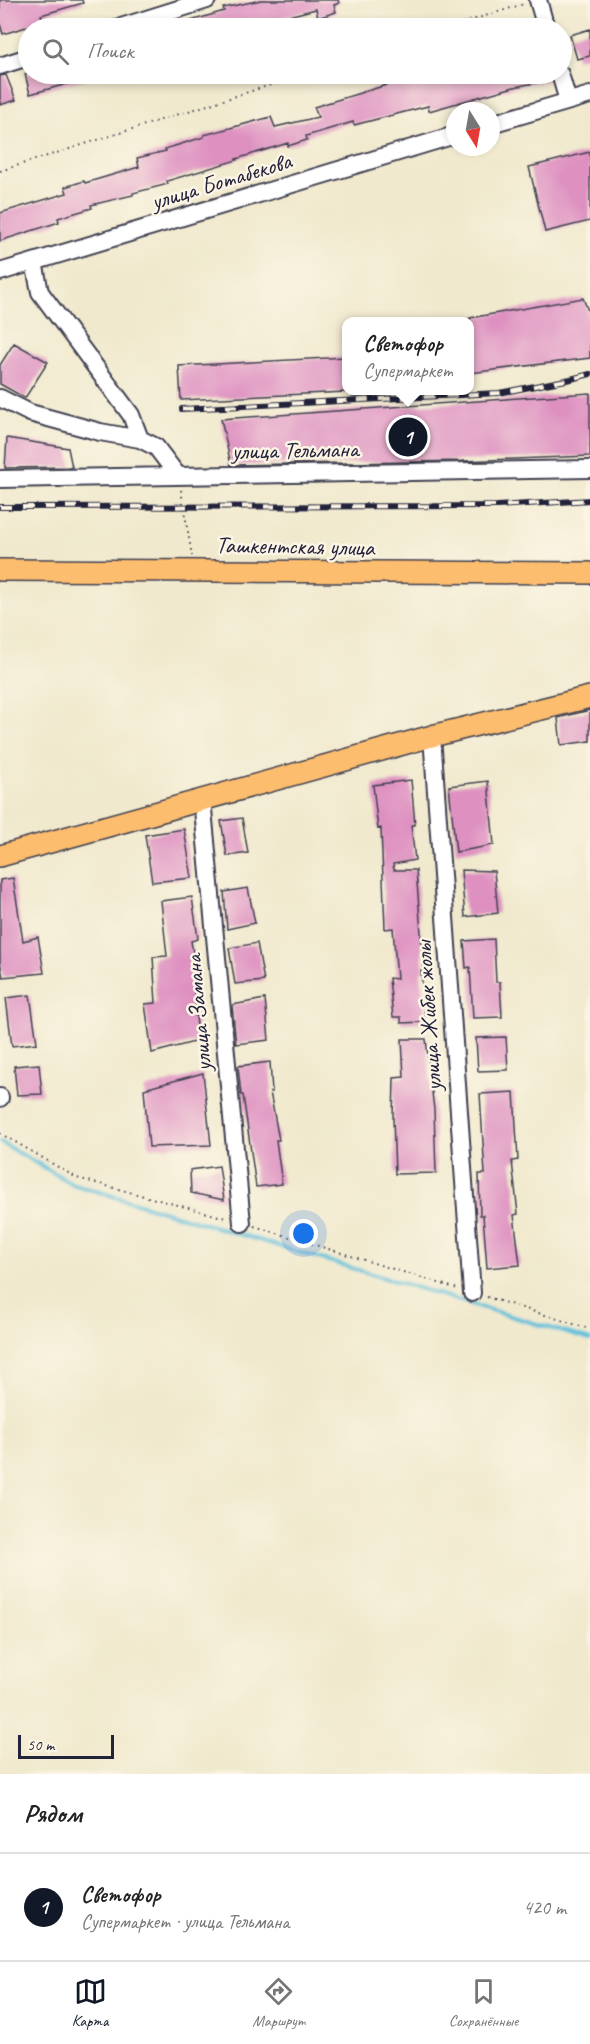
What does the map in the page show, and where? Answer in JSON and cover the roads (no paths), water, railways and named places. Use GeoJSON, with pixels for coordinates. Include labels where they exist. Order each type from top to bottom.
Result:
{"type":"FeatureCollection","features":[{"type":"Feature","properties":{"kind":"main road","name":"Ташкентская улица"},"geometry":{"type":"LineString","coordinates":[[0,570],[590,573]]}},
{"type":"Feature","properties":{"kind":"main road"},"geometry":{"type":"LineString","coordinates":[[0,856],[432,736],[590,697]]}},
{"type":"Feature","properties":{"kind":"street"},"geometry":{"type":"LineString","coordinates":[[149,18],[207,0]]}},
{"type":"Feature","properties":{"kind":"street"},"geometry":{"type":"LineString","coordinates":[[531,2],[540,18]]}},
{"type":"Feature","properties":{"kind":"street"},"geometry":{"type":"LineString","coordinates":[[0,66],[18,60]]}},
{"type":"Feature","properties":{"kind":"street"},"geometry":{"type":"LineString","coordinates":[[563,84],[568,101]]}},
{"type":"Feature","properties":{"kind":"street"},"geometry":{"type":"LineString","coordinates":[[500,121],[590,95]]}},
{"type":"Feature","properties":{"kind":"street","name":"улица Ботабекова"},"geometry":{"type":"LineString","coordinates":[[0,272],[446,138]]}},
{"type":"Feature","properties":{"kind":"street"},"geometry":{"type":"LineString","coordinates":[[34,262],[40,292],[131,415],[140,439]]}},
{"type":"Feature","properties":{"kind":"street"},"geometry":{"type":"LineString","coordinates":[[0,398],[30,413],[100,432],[140,439],[156,447],[178,476]]}},
{"type":"Feature","properties":{"kind":"street","name":"улица Тельмана"},"geometry":{"type":"LineString","coordinates":[[0,479],[590,469]]}},
{"type":"Feature","properties":{"kind":"street","name":"улица Жибек жолы"},"geometry":{"type":"LineString","coordinates":[[432,736],[472,1293]]}},
{"type":"Feature","properties":{"kind":"street","name":"улица Замана"},"geometry":{"type":"LineString","coordinates":[[202,799],[242,1223]]}},
{"type":"Feature","properties":{"kind":"waterway"},"geometry":{"type":"LineString","coordinates":[[0,1142],[73,1184],[590,1340]]}},
{"type":"Feature","properties":{"kind":"railway"},"geometry":{"type":"LineString","coordinates":[[474,394],[499,393],[590,374]]}},
{"type":"Feature","properties":{"kind":"railway"},"geometry":{"type":"LineString","coordinates":[[182,409],[459,395]]}},
{"type":"Feature","properties":{"kind":"railway"},"geometry":{"type":"LineString","coordinates":[[0,507],[497,506],[590,500]]}},
{"type":"Feature","properties":{"kind":"place","name":"Светофор"},"geometry":{"type":"Point","coordinates":[408,437]}}]}
